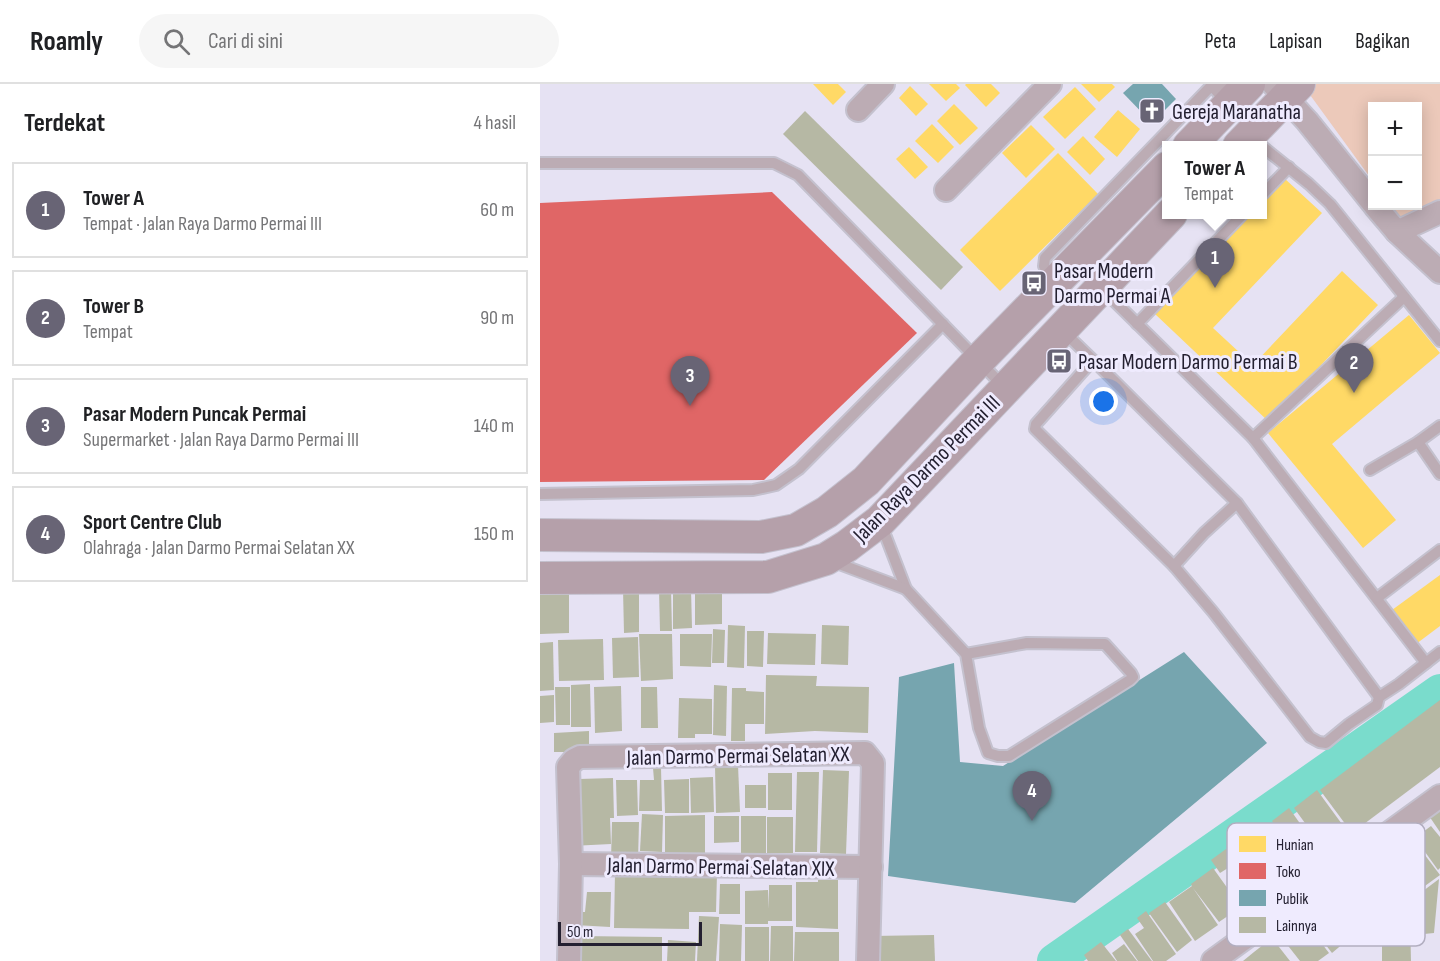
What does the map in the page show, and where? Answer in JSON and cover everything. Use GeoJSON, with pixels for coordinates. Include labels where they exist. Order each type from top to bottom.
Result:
{"type":"FeatureCollection","features":[{"type":"Feature","properties":{"kind":"main road"},"geometry":{"type":"LineString","coordinates":[[1192,141],[1228,88]]}},
{"type":"Feature","properties":{"kind":"main road"},"geometry":{"type":"LineString","coordinates":[[1254,141],[1286,88]]}},
{"type":"Feature","properties":{"kind":"main road","name":"Jalan Raya Darmo Permai III"},"geometry":{"type":"LineString","coordinates":[[540,535],[761,537],[796,530],[827,512],[866,481],[979,360],[1162,173]]}},
{"type":"Feature","properties":{"kind":"main road","name":"Jalan Raya Darmo Permai III"},"geometry":{"type":"LineString","coordinates":[[540,578],[768,577],[826,559],[880,521],[1166,219]]}},
{"type":"Feature","properties":{"kind":"main road"},"geometry":{"type":"LineString","coordinates":[[1112,224],[1138,248]]}},
{"type":"Feature","properties":{"kind":"street"},"geometry":{"type":"LineString","coordinates":[[858,110],[883,84]]}},
{"type":"Feature","properties":{"kind":"street"},"geometry":{"type":"LineString","coordinates":[[946,190],[1050,84]]}},
{"type":"Feature","properties":{"kind":"street"},"geometry":{"type":"LineString","coordinates":[[1286,88],[1368,196]]}},
{"type":"Feature","properties":{"kind":"street"},"geometry":{"type":"LineString","coordinates":[[1379,210],[1397,232],[1440,272]]}},
{"type":"Feature","properties":{"kind":"street"},"geometry":{"type":"LineString","coordinates":[[1397,232],[1440,212]]}},
{"type":"Feature","properties":{"kind":"street","name":"Jalan Darmo Permai Selatan XX"},"geometry":{"type":"LineString","coordinates":[[571,864],[568,767],[580,757],[865,753],[873,763],[868,961]]}},
{"type":"Feature","properties":{"kind":"street"},"geometry":{"type":"LineString","coordinates":[[1403,823],[1440,796]]}},
{"type":"Feature","properties":{"kind":"street"},"geometry":{"type":"LineString","coordinates":[[569,961],[571,864]]}},
{"type":"Feature","properties":{"kind":"street","name":"Jalan Darmo Permai Selatan XIX"},"geometry":{"type":"LineString","coordinates":[[571,864],[871,867]]}},
{"type":"Feature","properties":{"kind":"street"},"geometry":{"type":"LineString","coordinates":[[1213,961],[1234,946]]}},
{"type":"Feature","properties":{"kind":"lane"},"geometry":{"type":"LineString","coordinates":[[1171,141],[1228,88]]}},
{"type":"Feature","properties":{"kind":"lane"},"geometry":{"type":"LineString","coordinates":[[1055,283],[1044,266],[1045,258],[1162,149]]}},
{"type":"Feature","properties":{"kind":"lane"},"geometry":{"type":"LineString","coordinates":[[1267,152],[1289,167],[1330,204],[1440,341]]}},
{"type":"Feature","properties":{"kind":"lane"},"geometry":{"type":"LineString","coordinates":[[540,163],[774,163],[798,175],[1006,388]]}},
{"type":"Feature","properties":{"kind":"lane"},"geometry":{"type":"LineString","coordinates":[[1267,190],[1289,167]]}},
{"type":"Feature","properties":{"kind":"lane"},"geometry":{"type":"LineString","coordinates":[[1137,324],[1238,219]]}},
{"type":"Feature","properties":{"kind":"lane"},"geometry":{"type":"LineString","coordinates":[[1101,288],[1253,438],[1426,663]]}},
{"type":"Feature","properties":{"kind":"lane"},"geometry":{"type":"LineString","coordinates":[[1253,438],[1404,297]]}},
{"type":"Feature","properties":{"kind":"lane"},"geometry":{"type":"LineString","coordinates":[[540,494],[753,490],[776,485],[799,469],[943,324]]}},
{"type":"Feature","properties":{"kind":"lane"},"geometry":{"type":"LineString","coordinates":[[1062,329],[1237,503],[1379,697]]}},
{"type":"Feature","properties":{"kind":"lane"},"geometry":{"type":"LineString","coordinates":[[1093,360],[1036,424],[1035,429],[1174,566],[1213,612],[1310,737],[1326,743],[1377,705],[1379,697],[1440,652]]}},
{"type":"Feature","properties":{"kind":"lane"},"geometry":{"type":"LineString","coordinates":[[1370,470],[1418,442],[1440,426]]}},
{"type":"Feature","properties":{"kind":"lane"},"geometry":{"type":"LineString","coordinates":[[1418,442],[1440,474]]}},
{"type":"Feature","properties":{"kind":"lane"},"geometry":{"type":"LineString","coordinates":[[1174,566],[1204,533],[1237,503]]}},
{"type":"Feature","properties":{"kind":"lane"},"geometry":{"type":"LineString","coordinates":[[880,521],[906,589],[966,654],[978,728],[988,753],[1009,756],[1132,677],[1105,644],[1027,643],[966,654]]}},
{"type":"Feature","properties":{"kind":"lane"},"geometry":{"type":"LineString","coordinates":[[1377,598],[1440,550]]}},
{"type":"Feature","properties":{"kind":"lane"},"geometry":{"type":"LineString","coordinates":[[826,559],[906,589]]}},
{"type":"Feature","properties":{"kind":"shaded area"},"geometry":{"type":"Polygon","coordinates":[[[1308,84],[1440,84],[1440,207],[1406,225],[1394,210],[1422,210],[1422,102],[1368,102],[1368,175],[1305,88],[1308,84]]]}},
{"type":"Feature","properties":{"kind":"building: Hunian"},"geometry":{"type":"Polygon","coordinates":[[[813,84],[838,84],[846,92],[833,105],[813,84]]]}},
{"type":"Feature","properties":{"kind":"building: Hunian"},"geometry":{"type":"Polygon","coordinates":[[[929,84],[956,84],[960,88],[946,101],[929,84]]]}},
{"type":"Feature","properties":{"kind":"building: Hunian"},"geometry":{"type":"Polygon","coordinates":[[[966,84],[991,84],[1000,93],[986,107],[966,84]]]}},
{"type":"Feature","properties":{"kind":"building: Hunian"},"geometry":{"type":"Polygon","coordinates":[[[1081,84],[1112,84],[1115,87],[1099,102],[1081,84]]]}},
{"type":"Feature","properties":{"kind":"building: Hunian"},"geometry":{"type":"Polygon","coordinates":[[[910,86],[928,104],[916,116],[899,98],[910,86]]]}},
{"type":"Feature","properties":{"kind":"building: Hunian"},"geometry":{"type":"Polygon","coordinates":[[[1075,87],[1096,109],[1065,139],[1043,117],[1075,87]]]}},
{"type":"Feature","properties":{"kind":"building: Hunian"},"geometry":{"type":"Polygon","coordinates":[[[954,104],[978,128],[960,145],[937,121],[954,104]]]}},
{"type":"Feature","properties":{"kind":"building: Hunian"},"geometry":{"type":"Polygon","coordinates":[[[1118,110],[1140,129],[1117,157],[1094,137],[1118,110]]]}},
{"type":"Feature","properties":{"kind":"building: Hunian"},"geometry":{"type":"Polygon","coordinates":[[[932,124],[954,147],[938,163],[915,141],[932,124]]]}},
{"type":"Feature","properties":{"kind":"building: Hunian"},"geometry":{"type":"Polygon","coordinates":[[[1031,125],[1055,149],[1026,178],[1002,153],[1031,125]]]}},
{"type":"Feature","properties":{"kind":"building: Hunian"},"geometry":{"type":"Polygon","coordinates":[[[1083,136],[1105,159],[1090,175],[1067,152],[1083,136]]]}},
{"type":"Feature","properties":{"kind":"building: Hunian"},"geometry":{"type":"Polygon","coordinates":[[[909,147],[928,167],[915,179],[896,159],[909,147]]]}},
{"type":"Feature","properties":{"kind":"building: Hunian"},"geometry":{"type":"Polygon","coordinates":[[[1058,153],[1098,194],[1000,291],[960,250],[1058,153]]]}},
{"type":"Feature","properties":{"kind":"building: Hunian"},"geometry":{"type":"Polygon","coordinates":[[[1284,178],[1322,213],[1213,328],[1253,365],[1342,271],[1378,305],[1268,421],[1155,314],[1244,219],[1267,219],[1267,196],[1284,178]]]}},
{"type":"Feature","properties":{"kind":"building: Hunian"},"geometry":{"type":"Polygon","coordinates":[[[1409,315],[1440,353],[1332,444],[1396,520],[1363,548],[1268,433],[1409,315]]]}},
{"type":"Feature","properties":{"kind":"building: Hunian"},"geometry":{"type":"Polygon","coordinates":[[[1440,575],[1440,626],[1416,644],[1392,610],[1440,575]]]}},
{"type":"Feature","properties":{"kind":"building: Toko"},"geometry":{"type":"Polygon","coordinates":[[[772,192],[917,333],[764,480],[540,482],[540,203],[772,192]]]}},
{"type":"Feature","properties":{"kind":"building: Publik","name":"Gereja Maranatha"},"geometry":{"type":"Polygon","coordinates":[[[1133,84],[1162,84],[1176,99],[1152,123],[1123,93],[1133,84]]]}},
{"type":"Feature","properties":{"kind":"building: Publik"},"geometry":{"type":"Polygon","coordinates":[[[1184,652],[1267,743],[1075,903],[888,876],[899,677],[954,663],[960,762],[1003,766],[1184,652]]]}},
{"type":"Feature","properties":{"kind":"building: Lainnya"},"geometry":{"type":"Polygon","coordinates":[[[805,111],[963,267],[941,290],[783,134],[805,111]]]}},
{"type":"Feature","properties":{"kind":"building: Lainnya"},"geometry":{"type":"Polygon","coordinates":[[[695,587],[722,589],[722,624],[695,625],[695,587]]]}},
{"type":"Feature","properties":{"kind":"building: Lainnya"},"geometry":{"type":"Polygon","coordinates":[[[623,589],[639,589],[639,632],[624,633],[623,589]]]}},
{"type":"Feature","properties":{"kind":"building: Lainnya"},"geometry":{"type":"Polygon","coordinates":[[[659,589],[671,589],[672,631],[660,631],[659,589]]]}},
{"type":"Feature","properties":{"kind":"building: Lainnya"},"geometry":{"type":"Polygon","coordinates":[[[691,589],[692,628],[673,629],[673,590],[691,589]]]}},
{"type":"Feature","properties":{"kind":"building: Lainnya"},"geometry":{"type":"Polygon","coordinates":[[[540,591],[569,591],[569,633],[540,634],[540,591]]]}},
{"type":"Feature","properties":{"kind":"building: Lainnya"},"geometry":{"type":"Polygon","coordinates":[[[728,625],[745,626],[744,668],[727,667],[728,625]]]}},
{"type":"Feature","properties":{"kind":"building: Lainnya"},"geometry":{"type":"Polygon","coordinates":[[[822,625],[849,626],[848,665],[821,664],[822,625]]]}},
{"type":"Feature","properties":{"kind":"building: Lainnya"},"geometry":{"type":"Polygon","coordinates":[[[713,629],[725,630],[724,663],[712,663],[713,629]]]}},
{"type":"Feature","properties":{"kind":"building: Lainnya"},"geometry":{"type":"Polygon","coordinates":[[[747,631],[764,631],[763,667],[747,666],[747,631]]]}},
{"type":"Feature","properties":{"kind":"building: Lainnya"},"geometry":{"type":"Polygon","coordinates":[[[768,633],[816,634],[815,665],[767,664],[768,633]]]}},
{"type":"Feature","properties":{"kind":"building: Lainnya"},"geometry":{"type":"Polygon","coordinates":[[[639,634],[672,634],[673,679],[641,681],[639,634]]]}},
{"type":"Feature","properties":{"kind":"building: Lainnya"},"geometry":{"type":"Polygon","coordinates":[[[680,634],[712,634],[711,667],[680,666],[680,634]]]}},
{"type":"Feature","properties":{"kind":"building: Lainnya"},"geometry":{"type":"Polygon","coordinates":[[[638,637],[639,677],[613,678],[612,638],[638,637]]]}},
{"type":"Feature","properties":{"kind":"building: Lainnya"},"geometry":{"type":"Polygon","coordinates":[[[603,639],[604,680],[559,681],[558,640],[603,639]]]}},
{"type":"Feature","properties":{"kind":"building: Lainnya"},"geometry":{"type":"Polygon","coordinates":[[[553,642],[554,690],[540,691],[540,643],[553,642]]]}},
{"type":"Feature","properties":{"kind":"building: Lainnya"},"geometry":{"type":"Polygon","coordinates":[[[766,675],[817,676],[816,686],[869,687],[868,733],[815,731],[765,734],[766,675]]]}},
{"type":"Feature","properties":{"kind":"building: Lainnya"},"geometry":{"type":"Polygon","coordinates":[[[590,684],[591,727],[571,727],[571,685],[590,684]]]}},
{"type":"Feature","properties":{"kind":"building: Lainnya"},"geometry":{"type":"Polygon","coordinates":[[[714,685],[727,686],[726,736],[713,735],[714,685]]]}},
{"type":"Feature","properties":{"kind":"building: Lainnya"},"geometry":{"type":"Polygon","coordinates":[[[621,686],[622,731],[595,733],[594,687],[621,686]]]}},
{"type":"Feature","properties":{"kind":"building: Lainnya"},"geometry":{"type":"Polygon","coordinates":[[[555,687],[570,687],[570,725],[556,725],[555,687]]]}},
{"type":"Feature","properties":{"kind":"building: Lainnya"},"geometry":{"type":"Polygon","coordinates":[[[641,687],[657,687],[658,728],[641,728],[641,687]]]}},
{"type":"Feature","properties":{"kind":"building: Lainnya"},"geometry":{"type":"Polygon","coordinates":[[[732,688],[764,692],[764,724],[745,724],[745,741],[731,741],[732,688]]]}},
{"type":"Feature","properties":{"kind":"building: Lainnya"},"geometry":{"type":"Polygon","coordinates":[[[554,695],[554,722],[540,723],[540,696],[554,695]]]}},
{"type":"Feature","properties":{"kind":"building: Lainnya"},"geometry":{"type":"Polygon","coordinates":[[[679,698],[712,699],[712,734],[695,734],[695,738],[678,738],[679,698]]]}},
{"type":"Feature","properties":{"kind":"building: Lainnya"},"geometry":{"type":"Polygon","coordinates":[[[1440,700],[1440,767],[1365,823],[1345,823],[1320,790],[1440,700]]]}},
{"type":"Feature","properties":{"kind":"building: Lainnya"},"geometry":{"type":"Polygon","coordinates":[[[589,731],[589,752],[554,752],[554,733],[589,731]]]}},
{"type":"Feature","properties":{"kind":"building: Lainnya"},"geometry":{"type":"Polygon","coordinates":[[[738,765],[740,812],[716,813],[715,766],[738,765]]]}},
{"type":"Feature","properties":{"kind":"building: Lainnya"},"geometry":{"type":"Polygon","coordinates":[[[661,767],[662,811],[639,811],[640,780],[654,780],[653,768],[661,767]]]}},
{"type":"Feature","properties":{"kind":"building: Lainnya"},"geometry":{"type":"Polygon","coordinates":[[[823,770],[849,771],[846,854],[820,853],[823,770]]]}},
{"type":"Feature","properties":{"kind":"building: Lainnya"},"geometry":{"type":"Polygon","coordinates":[[[797,772],[819,772],[817,852],[795,852],[797,772]]]}},
{"type":"Feature","properties":{"kind":"building: Lainnya"},"geometry":{"type":"Polygon","coordinates":[[[768,773],[792,773],[792,810],[768,810],[768,773]]]}},
{"type":"Feature","properties":{"kind":"building: Lainnya"},"geometry":{"type":"Polygon","coordinates":[[[713,777],[714,812],[691,813],[690,778],[713,777]]]}},
{"type":"Feature","properties":{"kind":"building: Lainnya"},"geometry":{"type":"Polygon","coordinates":[[[613,778],[614,818],[610,818],[611,844],[571,846],[579,779],[613,778]]]}},
{"type":"Feature","properties":{"kind":"building: Lainnya"},"geometry":{"type":"Polygon","coordinates":[[[689,779],[689,813],[665,813],[664,780],[689,779]]]}},
{"type":"Feature","properties":{"kind":"building: Lainnya"},"geometry":{"type":"Polygon","coordinates":[[[616,780],[637,780],[638,815],[617,816],[616,780]]]}},
{"type":"Feature","properties":{"kind":"building: Lainnya"},"geometry":{"type":"Polygon","coordinates":[[[745,785],[766,785],[766,808],[745,808],[745,785]]]}},
{"type":"Feature","properties":{"kind":"building: Lainnya"},"geometry":{"type":"Polygon","coordinates":[[[1317,790],[1341,823],[1305,823],[1294,808],[1317,790]]]}},
{"type":"Feature","properties":{"kind":"building: Lainnya"},"geometry":{"type":"Polygon","coordinates":[[[1440,804],[1440,832],[1427,813],[1440,804]]]}},
{"type":"Feature","properties":{"kind":"building: Lainnya"},"geometry":{"type":"Polygon","coordinates":[[[1289,808],[1300,823],[1273,823],[1272,821],[1289,808]]]}},
{"type":"Feature","properties":{"kind":"building: Lainnya"},"geometry":{"type":"Polygon","coordinates":[[[642,814],[663,815],[662,852],[640,851],[642,814]]]}},
{"type":"Feature","properties":{"kind":"building: Lainnya"},"geometry":{"type":"Polygon","coordinates":[[[705,815],[705,854],[665,854],[665,816],[705,815]]]}},
{"type":"Feature","properties":{"kind":"building: Lainnya"},"geometry":{"type":"Polygon","coordinates":[[[714,816],[739,816],[739,842],[714,843],[714,816]]]}},
{"type":"Feature","properties":{"kind":"building: Lainnya"},"geometry":{"type":"Polygon","coordinates":[[[741,816],[766,816],[766,855],[741,855],[741,816]]]}},
{"type":"Feature","properties":{"kind":"building: Lainnya"},"geometry":{"type":"Polygon","coordinates":[[[767,817],[793,817],[793,853],[767,853],[767,817]]]}},
{"type":"Feature","properties":{"kind":"building: Lainnya"},"geometry":{"type":"Polygon","coordinates":[[[612,822],[639,822],[638,860],[611,860],[612,822]]]}},
{"type":"Feature","properties":{"kind":"building: Lainnya"},"geometry":{"type":"Polygon","coordinates":[[[1431,826],[1440,837],[1440,868],[1438,870],[1425,852],[1425,830],[1431,826]]]}},
{"type":"Feature","properties":{"kind":"building: Lainnya"},"geometry":{"type":"Polygon","coordinates":[[[1227,850],[1227,869],[1220,873],[1211,860],[1227,850]]]}},
{"type":"Feature","properties":{"kind":"building: Lainnya"},"geometry":{"type":"Polygon","coordinates":[[[1425,855],[1440,875],[1425,886],[1425,855]]]}},
{"type":"Feature","properties":{"kind":"building: Lainnya"},"geometry":{"type":"Polygon","coordinates":[[[1213,868],[1227,888],[1227,917],[1219,922],[1193,888],[1218,925],[1195,941],[1169,902],[1192,886],[1191,884],[1213,868]]]}},
{"type":"Feature","properties":{"kind":"building: Lainnya"},"geometry":{"type":"Polygon","coordinates":[[[615,872],[717,873],[716,912],[689,912],[689,929],[614,928],[615,872]]]}},
{"type":"Feature","properties":{"kind":"building: Lainnya"},"geometry":{"type":"Polygon","coordinates":[[[1439,879],[1434,933],[1425,934],[1425,890],[1439,879]]]}},
{"type":"Feature","properties":{"kind":"building: Lainnya"},"geometry":{"type":"Polygon","coordinates":[[[818,880],[838,880],[838,929],[796,927],[796,882],[818,882],[818,880]]]}},
{"type":"Feature","properties":{"kind":"building: Lainnya"},"geometry":{"type":"Polygon","coordinates":[[[720,884],[740,884],[740,914],[719,914],[720,884]]]}},
{"type":"Feature","properties":{"kind":"building: Lainnya"},"geometry":{"type":"Polygon","coordinates":[[[769,885],[792,885],[792,921],[745,924],[745,891],[768,890],[769,909],[769,885]]]}},
{"type":"Feature","properties":{"kind":"building: Lainnya"},"geometry":{"type":"Polygon","coordinates":[[[587,892],[611,892],[610,927],[575,925],[576,912],[585,912],[587,892]]]}},
{"type":"Feature","properties":{"kind":"building: Lainnya"},"geometry":{"type":"Polygon","coordinates":[[[1165,902],[1192,940],[1177,952],[1149,913],[1165,902]]]}},
{"type":"Feature","properties":{"kind":"building: Lainnya"},"geometry":{"type":"Polygon","coordinates":[[[1146,911],[1176,954],[1166,961],[1153,961],[1135,934],[1144,928],[1137,918],[1146,911]]]}},
{"type":"Feature","properties":{"kind":"building: Lainnya"},"geometry":{"type":"Polygon","coordinates":[[[699,916],[719,917],[716,961],[697,961],[699,916]]]}},
{"type":"Feature","properties":{"kind":"building: Lainnya"},"geometry":{"type":"Polygon","coordinates":[[[720,924],[742,925],[741,961],[719,961],[720,924]]]}},
{"type":"Feature","properties":{"kind":"building: Lainnya"},"geometry":{"type":"Polygon","coordinates":[[[771,926],[793,926],[793,961],[770,961],[771,926]]]}},
{"type":"Feature","properties":{"kind":"building: Lainnya"},"geometry":{"type":"Polygon","coordinates":[[[745,927],[769,927],[769,961],[745,961],[745,927]]]}},
{"type":"Feature","properties":{"kind":"building: Lainnya"},"geometry":{"type":"Polygon","coordinates":[[[1128,929],[1152,961],[1138,961],[1120,935],[1128,929]]]}},
{"type":"Feature","properties":{"kind":"building: Lainnya"},"geometry":{"type":"Polygon","coordinates":[[[795,932],[839,932],[839,961],[794,961],[795,932]]]}},
{"type":"Feature","properties":{"kind":"building: Lainnya"},"geometry":{"type":"Polygon","coordinates":[[[934,935],[935,961],[872,961],[872,936],[934,935]]]}},
{"type":"Feature","properties":{"kind":"building: Lainnya"},"geometry":{"type":"Polygon","coordinates":[[[579,936],[662,937],[662,961],[579,961],[579,936]]]}},
{"type":"Feature","properties":{"kind":"building: Lainnya"},"geometry":{"type":"Polygon","coordinates":[[[668,940],[696,942],[695,961],[667,961],[668,940]]]}},
{"type":"Feature","properties":{"kind":"building: Lainnya"},"geometry":{"type":"Polygon","coordinates":[[[1101,942],[1116,961],[1088,961],[1084,955],[1101,942]]]}},
{"type":"Feature","properties":{"kind":"building: Lainnya"},"geometry":{"type":"Polygon","coordinates":[[[1124,944],[1137,961],[1117,961],[1112,953],[1124,944]]]}},
{"type":"Feature","properties":{"kind":"building: Lainnya"},"geometry":{"type":"Polygon","coordinates":[[[1262,946],[1278,946],[1290,961],[1243,961],[1262,946]]]}},
{"type":"Feature","properties":{"kind":"building: Lainnya"},"geometry":{"type":"Polygon","coordinates":[[[1288,946],[1324,946],[1329,953],[1318,961],[1300,961],[1288,946]]]}},
{"type":"Feature","properties":{"kind":"building: Lainnya"},"geometry":{"type":"Polygon","coordinates":[[[1327,946],[1340,946],[1332,953],[1327,946]]]}},
{"type":"Feature","properties":{"kind":"building: Lainnya"},"geometry":{"type":"Polygon","coordinates":[[[1382,946],[1411,946],[1411,961],[1382,961],[1382,946]]]}},
{"type":"Feature","properties":{"kind":"waterway"},"geometry":{"type":"LineString","coordinates":[[1251,823],[1440,691]]}},
{"type":"Feature","properties":{"kind":"waterway"},"geometry":{"type":"LineString","coordinates":[[1054,961],[1227,840]]}},
{"type":"Feature","properties":{"kind":"place","name":"Gereja Maranatha"},"geometry":{"type":"Point","coordinates":[1152,111]}},
{"type":"Feature","properties":{"kind":"place","name":"Pasar Modern Darmo Permai A"},"geometry":{"type":"Point","coordinates":[1034,283]}},
{"type":"Feature","properties":{"kind":"place","name":"Tower A"},"geometry":{"type":"Point","coordinates":[1215,288]}},
{"type":"Feature","properties":{"kind":"place","name":"Pasar Modern Darmo Permai B"},"geometry":{"type":"Point","coordinates":[1059,361]}},
{"type":"Feature","properties":{"kind":"place","name":"Tower B"},"geometry":{"type":"Point","coordinates":[1354,393]}},
{"type":"Feature","properties":{"kind":"place","name":"Pasar Modern Puncak Permai"},"geometry":{"type":"Point","coordinates":[690,406]}},
{"type":"Feature","properties":{"kind":"place","name":"Sport Centre Club"},"geometry":{"type":"Point","coordinates":[1032,821]}}]}
